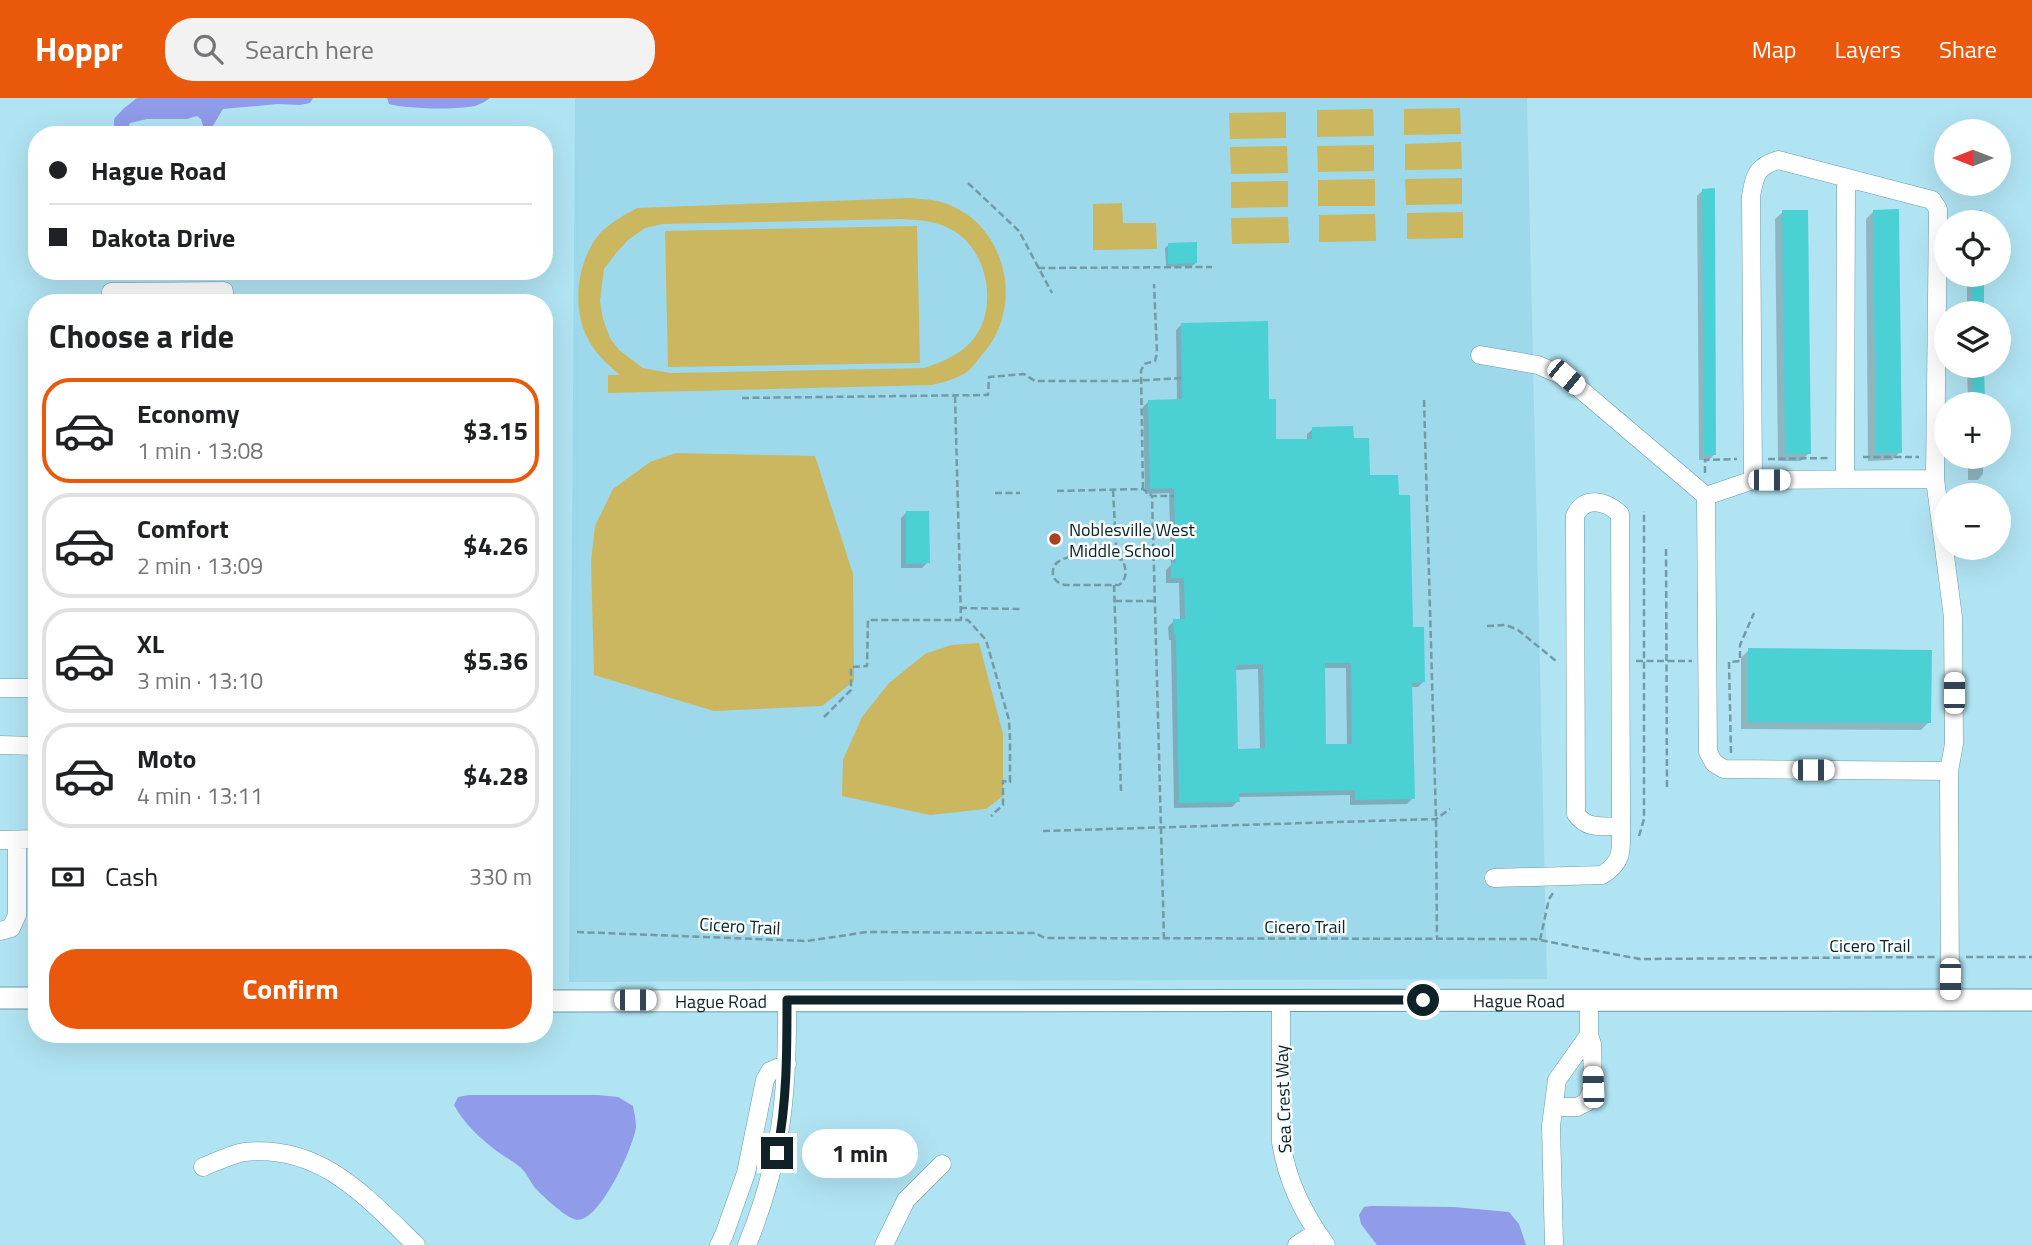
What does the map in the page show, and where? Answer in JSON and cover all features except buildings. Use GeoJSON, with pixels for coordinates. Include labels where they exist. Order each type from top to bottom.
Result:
{"type":"FeatureCollection","features":[{"type":"Feature","properties":{"kind":"main road"},"geometry":{"type":"LineString","coordinates":[[0,998],[28,998]]}},
{"type":"Feature","properties":{"kind":"main road","name":"Hague Road"},"geometry":{"type":"LineString","coordinates":[[553,1001],[2032,1000]]}},
{"type":"Feature","properties":{"kind":"street"},"geometry":{"type":"LineString","coordinates":[[1753,480],[1751,196],[1754,178],[1763,165],[1778,160],[1932,200],[1938,209],[1935,479],[1953,617],[1954,744],[1949,771],[1950,1000]]}},
{"type":"Feature","properties":{"kind":"street"},"geometry":{"type":"LineString","coordinates":[[1845,480],[1846,178]]}},
{"type":"Feature","properties":{"kind":"street"},"geometry":{"type":"LineString","coordinates":[[111,294],[211,291],[224,291],[224,294]]}},
{"type":"Feature","properties":{"kind":"street"},"geometry":{"type":"LineString","coordinates":[[1480,355],[1538,365],[1566,377],[1706,496],[1708,752],[1714,762],[1724,769],[1949,771]]}},
{"type":"Feature","properties":{"kind":"street"},"geometry":{"type":"LineString","coordinates":[[1706,496],[1753,480],[1935,479]]}},
{"type":"Feature","properties":{"kind":"street"},"geometry":{"type":"LineString","coordinates":[[1494,878],[1602,875],[1614,868],[1621,852],[1621,826],[1620,514],[1612,506],[1599,502],[1587,503],[1578,509],[1576,516],[1576,814],[1582,822],[1594,826],[1621,826]]}},
{"type":"Feature","properties":{"kind":"street"},"geometry":{"type":"LineString","coordinates":[[0,688],[28,688]]}},
{"type":"Feature","properties":{"kind":"street"},"geometry":{"type":"LineString","coordinates":[[0,745],[28,746]]}},
{"type":"Feature","properties":{"kind":"street"},"geometry":{"type":"LineString","coordinates":[[0,931],[11,928],[17,915],[9,840],[28,839]]}},
{"type":"Feature","properties":{"kind":"street","name":"Sea Crest Way"},"geometry":{"type":"LineString","coordinates":[[1281,999],[1284,1161],[1299,1201],[1321,1239]]}},
{"type":"Feature","properties":{"kind":"street"},"geometry":{"type":"LineString","coordinates":[[747,1245],[772,1173],[781,1133],[787,1064],[787,1000]]}},
{"type":"Feature","properties":{"kind":"street"},"geometry":{"type":"LineString","coordinates":[[1554,1107],[1577,1107],[1587,1102],[1593,1087],[1589,1001]]}},
{"type":"Feature","properties":{"kind":"street"},"geometry":{"type":"LineString","coordinates":[[1554,1245],[1551,1126],[1557,1080],[1589,1035]]}},
{"type":"Feature","properties":{"kind":"street"},"geometry":{"type":"LineString","coordinates":[[719,1245],[746,1173],[765,1080],[770,1071],[787,1064]]}},
{"type":"Feature","properties":{"kind":"street"},"geometry":{"type":"LineString","coordinates":[[203,1167],[242,1153],[269,1152],[298,1156],[347,1180],[416,1245]]}},
{"type":"Feature","properties":{"kind":"street"},"geometry":{"type":"LineString","coordinates":[[884,1245],[905,1200],[942,1164]]}},
{"type":"Feature","properties":{"kind":"street"},"geometry":{"type":"LineString","coordinates":[[1297,1245],[1321,1239]]}},
{"type":"Feature","properties":{"kind":"path"},"geometry":{"type":"LineString","coordinates":[[968,183],[1019,231],[1052,293]]}},
{"type":"Feature","properties":{"kind":"path"},"geometry":{"type":"LineString","coordinates":[[1038,268],[1212,267]]}},
{"type":"Feature","properties":{"kind":"path"},"geometry":{"type":"LineString","coordinates":[[1143,489],[1141,371],[1144,365],[1155,361],[1157,353],[1154,284]]}},
{"type":"Feature","properties":{"kind":"path"},"geometry":{"type":"LineString","coordinates":[[742,398],[988,395],[989,377],[1024,374],[1035,381],[1182,378]]}},
{"type":"Feature","properties":{"kind":"path"},"geometry":{"type":"LineString","coordinates":[[955,396],[961,620]]}},
{"type":"Feature","properties":{"kind":"path"},"geometry":{"type":"LineString","coordinates":[[1424,400],[1437,938]]}},
{"type":"Feature","properties":{"kind":"path"},"geometry":{"type":"LineString","coordinates":[[1706,496],[1705,460],[1737,459]]}},
{"type":"Feature","properties":{"kind":"path"},"geometry":{"type":"LineString","coordinates":[[1057,491],[1143,489],[1152,496],[1174,496]]}},
{"type":"Feature","properties":{"kind":"path"},"geometry":{"type":"LineString","coordinates":[[1113,490],[1116,545]]}},
{"type":"Feature","properties":{"kind":"path"},"geometry":{"type":"LineString","coordinates":[[995,493],[1020,493]]}},
{"type":"Feature","properties":{"kind":"path"},"geometry":{"type":"LineString","coordinates":[[1152,496],[1164,939]]}},
{"type":"Feature","properties":{"kind":"path"},"geometry":{"type":"LineString","coordinates":[[1115,532],[1131,537],[1153,537]]}},
{"type":"Feature","properties":{"kind":"path"},"geometry":{"type":"LineString","coordinates":[[1666,550],[1667,789]]}},
{"type":"Feature","properties":{"kind":"path"},"geometry":{"type":"LineString","coordinates":[[1116,556],[1123,560],[1126,574],[1124,581],[1114,585],[1065,585],[1053,577],[1054,569],[1057,562],[1064,557],[1116,556]]}},
{"type":"Feature","properties":{"kind":"path"},"geometry":{"type":"LineString","coordinates":[[1114,585],[1121,791]]}},
{"type":"Feature","properties":{"kind":"path"},"geometry":{"type":"LineString","coordinates":[[1115,601],[1155,601]]}},
{"type":"Feature","properties":{"kind":"path"},"geometry":{"type":"LineString","coordinates":[[960,608],[1020,609]]}},
{"type":"Feature","properties":{"kind":"path"},"geometry":{"type":"LineString","coordinates":[[1731,769],[1728,662],[1740,661],[1740,645],[1754,613]]}},
{"type":"Feature","properties":{"kind":"path"},"geometry":{"type":"LineString","coordinates":[[824,717],[851,690],[851,667],[867,666],[868,620],[968,620],[986,640],[1009,720],[1010,782],[1003,781],[1003,805],[991,816]]}},
{"type":"Feature","properties":{"kind":"path"},"geometry":{"type":"LineString","coordinates":[[1487,626],[1506,625],[1518,629],[1556,661],[1565,662]]}},
{"type":"Feature","properties":{"kind":"path"},"geometry":{"type":"LineString","coordinates":[[1630,661],[1695,661]]}},
{"type":"Feature","properties":{"kind":"path"},"geometry":{"type":"LineString","coordinates":[[1043,831],[1436,819],[1450,809]]}},
{"type":"Feature","properties":{"kind":"path","name":"Cicero Trail"},"geometry":{"type":"LineString","coordinates":[[577,932],[807,941],[867,932],[1035,933],[1045,938],[1534,939],[1640,958],[2032,957]]}},
{"type":"Feature","properties":{"kind":"shaded area","name":"Noblesville West Middle School"},"geometry":{"type":"Polygon","coordinates":[[[575,98],[1527,98],[1547,979],[569,982],[575,98]]]}},
{"type":"Feature","properties":{"kind":"shaded area"},"geometry":{"type":"Polygon","coordinates":[[[1460,108],[1461,134],[1404,135],[1404,109],[1460,108]]]}},
{"type":"Feature","properties":{"kind":"shaded area"},"geometry":{"type":"Polygon","coordinates":[[[1373,109],[1374,136],[1317,137],[1317,110],[1373,109]]]}},
{"type":"Feature","properties":{"kind":"shaded area"},"geometry":{"type":"Polygon","coordinates":[[[1286,112],[1286,138],[1230,139],[1229,113],[1286,112]]]}},
{"type":"Feature","properties":{"kind":"shaded area"},"geometry":{"type":"Polygon","coordinates":[[[1461,142],[1462,169],[1405,170],[1405,144],[1461,142]]]}},
{"type":"Feature","properties":{"kind":"shaded area"},"geometry":{"type":"Polygon","coordinates":[[[1374,145],[1374,171],[1318,172],[1317,146],[1374,145]]]}},
{"type":"Feature","properties":{"kind":"shaded area"},"geometry":{"type":"Polygon","coordinates":[[[1287,146],[1288,173],[1231,174],[1230,147],[1287,146]]]}},
{"type":"Feature","properties":{"kind":"shaded area"},"geometry":{"type":"Polygon","coordinates":[[[1462,178],[1462,204],[1406,205],[1405,179],[1462,178]]]}},
{"type":"Feature","properties":{"kind":"shaded area"},"geometry":{"type":"Polygon","coordinates":[[[1375,179],[1375,206],[1318,206],[1318,180],[1375,179]]]}},
{"type":"Feature","properties":{"kind":"shaded area"},"geometry":{"type":"Polygon","coordinates":[[[1288,181],[1288,207],[1231,208],[1231,182],[1288,181]]]}},
{"type":"Feature","properties":{"kind":"shaded area"},"geometry":{"type":"Polygon","coordinates":[[[910,198],[937,201],[960,210],[979,225],[993,244],[1002,266],[1006,289],[1004,313],[995,336],[971,369],[959,377],[932,385],[608,393],[608,375],[620,375],[602,358],[588,339],[579,313],[579,284],[586,256],[601,232],[637,208],[910,198]],[[909,219],[663,224],[645,228],[628,240],[604,269],[600,301],[603,319],[610,338],[619,350],[643,368],[670,373],[924,368],[949,358],[971,342],[985,315],[986,283],[975,253],[954,231],[942,225],[909,219]]]}},
{"type":"Feature","properties":{"kind":"shaded area"},"geometry":{"type":"Polygon","coordinates":[[[1122,203],[1123,223],[1156,223],[1157,249],[1093,250],[1093,204],[1122,203]]]}},
{"type":"Feature","properties":{"kind":"shaded area"},"geometry":{"type":"Polygon","coordinates":[[[1463,212],[1463,238],[1407,239],[1407,213],[1463,212]]]}},
{"type":"Feature","properties":{"kind":"shaded area"},"geometry":{"type":"Polygon","coordinates":[[[1375,214],[1376,241],[1319,242],[1319,215],[1375,214]]]}},
{"type":"Feature","properties":{"kind":"shaded area"},"geometry":{"type":"Polygon","coordinates":[[[1288,217],[1289,243],[1232,244],[1231,218],[1288,217]]]}},
{"type":"Feature","properties":{"kind":"shaded area"},"geometry":{"type":"Polygon","coordinates":[[[917,226],[920,363],[668,367],[665,231],[917,226]]]}},
{"type":"Feature","properties":{"kind":"shaded area"},"geometry":{"type":"Polygon","coordinates":[[[676,453],[815,456],[853,574],[854,681],[822,706],[714,711],[594,675],[591,561],[595,526],[613,489],[650,462],[676,453]]]}},
{"type":"Feature","properties":{"kind":"shaded area"},"geometry":{"type":"Polygon","coordinates":[[[979,643],[1003,734],[1003,796],[986,809],[930,815],[842,796],[843,760],[862,717],[889,683],[925,654],[951,645],[979,643]]]}},
{"type":"Feature","properties":{"kind":"water"},"geometry":{"type":"Polygon","coordinates":[[[137,98],[313,98],[310,103],[300,105],[278,104],[223,109],[213,126],[203,126],[197,116],[187,119],[147,119],[130,123],[128,126],[114,126],[114,119],[137,98]]]}},
{"type":"Feature","properties":{"kind":"water"},"geometry":{"type":"Polygon","coordinates":[[[387,98],[490,98],[475,106],[419,108],[389,104],[387,98]]]}},
{"type":"Feature","properties":{"kind":"water"},"geometry":{"type":"Polygon","coordinates":[[[598,1095],[618,1097],[633,1106],[636,1127],[629,1151],[613,1184],[593,1212],[583,1219],[574,1219],[565,1214],[536,1189],[520,1167],[479,1136],[454,1105],[458,1097],[598,1095]]]}},
{"type":"Feature","properties":{"kind":"water"},"geometry":{"type":"Polygon","coordinates":[[[1364,1207],[1454,1207],[1509,1212],[1519,1224],[1526,1245],[1377,1245],[1361,1224],[1359,1215],[1364,1207]]]}},
{"type":"Feature","properties":{"kind":"place","name":"Noblesville West Middle School"},"geometry":{"type":"Point","coordinates":[1055,539]}},
{"type":"Feature","properties":{"kind":"route"},"geometry":{"type":"LineString","coordinates":[[777,1153],[785,1099],[787,1000],[1423,1000]]}}]}
